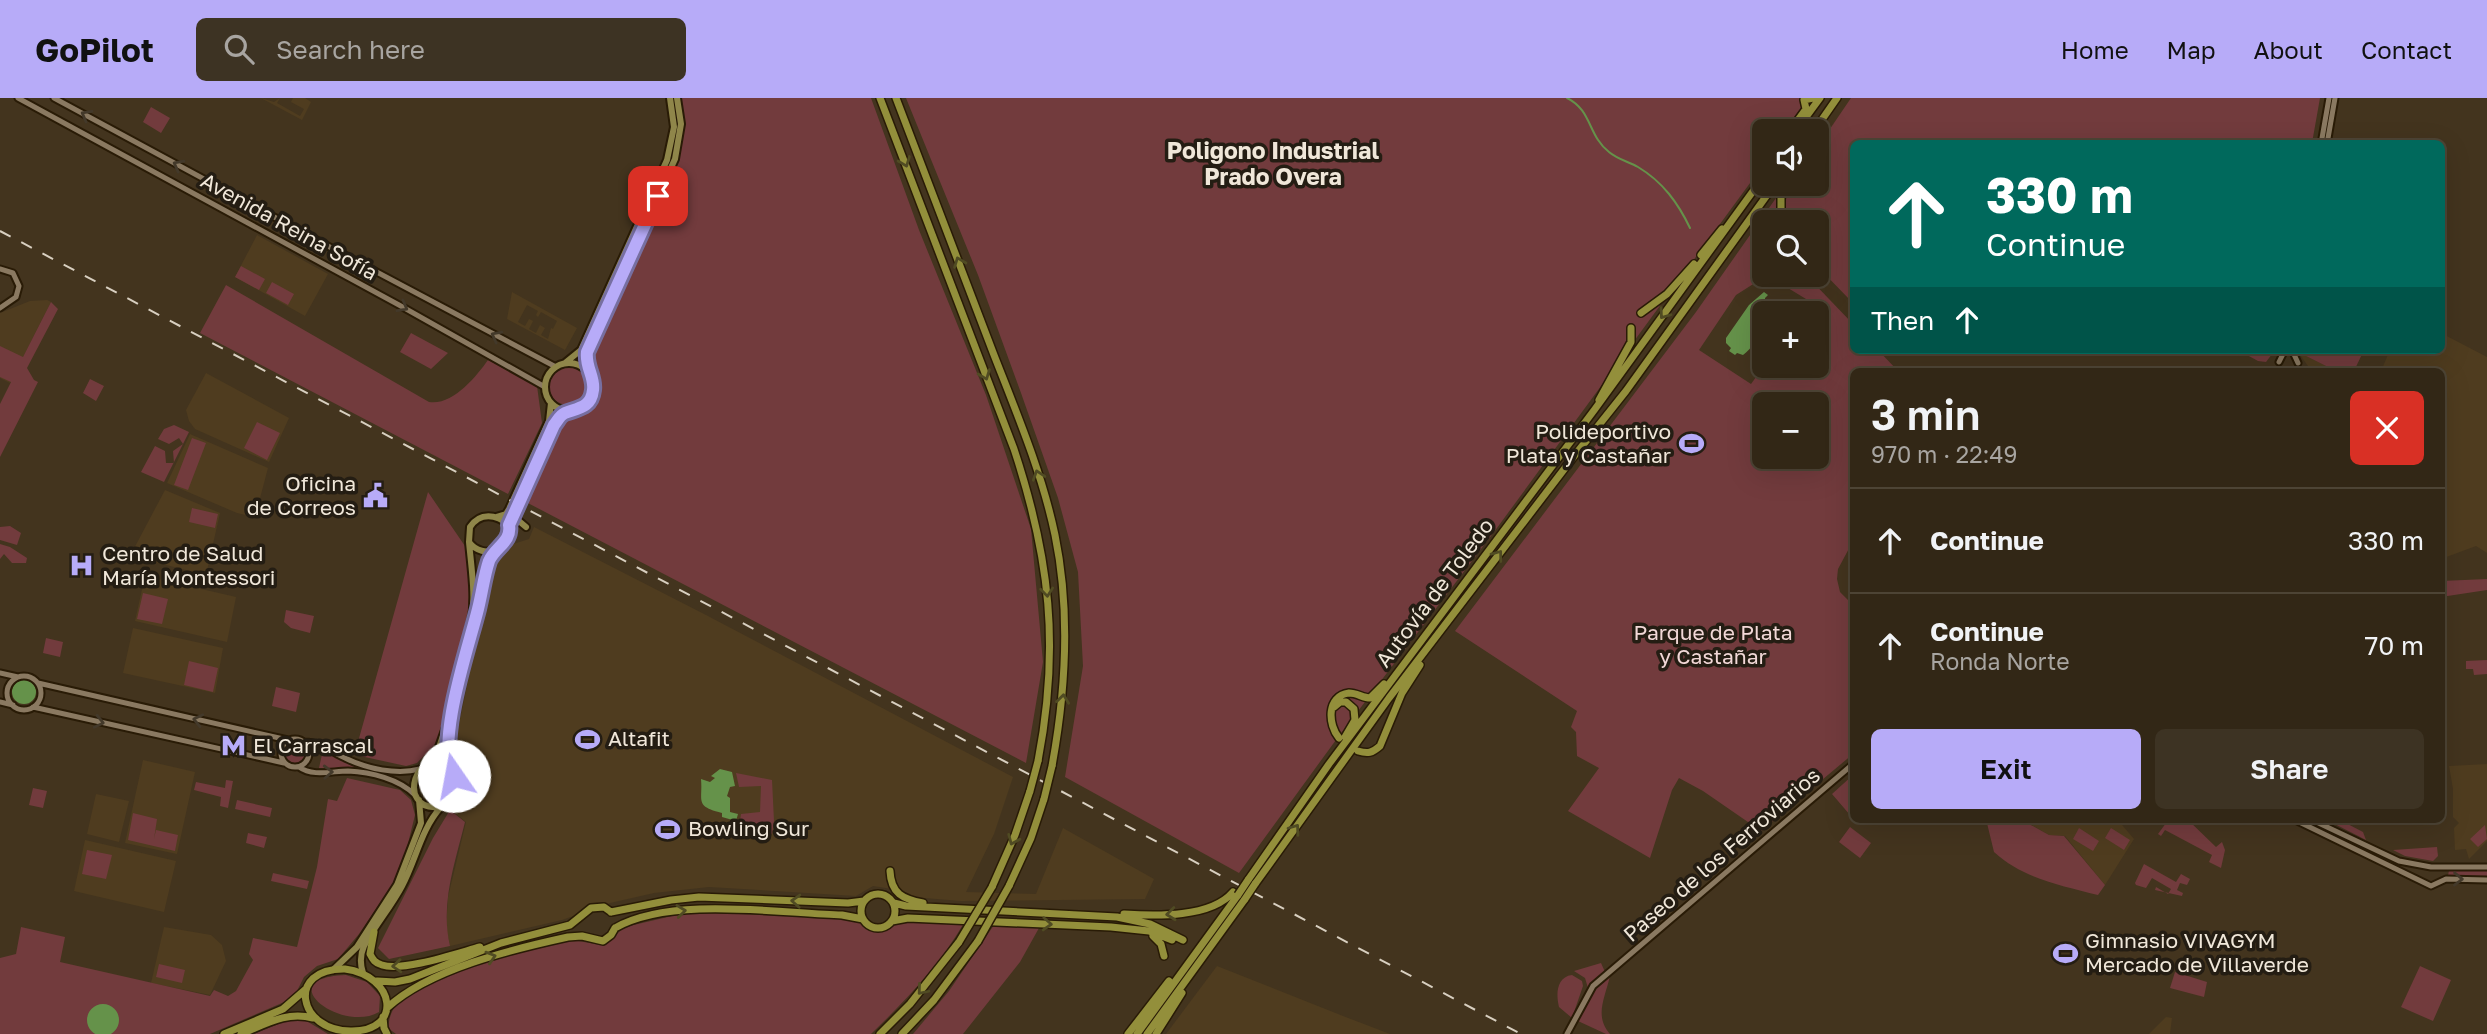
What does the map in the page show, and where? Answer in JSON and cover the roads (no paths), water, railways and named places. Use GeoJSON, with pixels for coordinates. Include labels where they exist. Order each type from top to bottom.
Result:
{"type":"FeatureCollection","features":[{"type":"Feature","properties":{"kind":"highway"},"geometry":{"type":"LineString","coordinates":[[880,98],[1014,449],[1038,529],[1051,629],[1049,693],[1038,761],[1016,835],[992,887],[959,942],[924,987],[880,1034]]}},
{"type":"Feature","properties":{"kind":"highway"},"geometry":{"type":"LineString","coordinates":[[896,98],[1046,498],[1056,536],[1066,639],[1064,692],[1052,766],[1031,838],[1009,886],[978,941],[934,1000],[902,1034]]}},
{"type":"Feature","properties":{"kind":"highway"},"geometry":{"type":"LineString","coordinates":[[1799,119],[1806,109],[1804,100],[1813,98]]}},
{"type":"Feature","properties":{"kind":"highway"},"geometry":{"type":"LineString","coordinates":[[1805,119],[1820,98]]}},
{"type":"Feature","properties":{"kind":"highway"},"geometry":{"type":"LineString","coordinates":[[1823,119],[1837,98]]}},
{"type":"Feature","properties":{"kind":"highway","name":"Autovía de Toledo"},"geometry":{"type":"LineString","coordinates":[[1147,1034],[1154,1017],[1188,962],[1239,895],[1329,764],[1595,409],[1752,193]]}},
{"type":"Feature","properties":{"kind":"highway","name":"Autovía de Toledo"},"geometry":{"type":"LineString","coordinates":[[1249,880],[1626,391],[1766,196]]}},
{"type":"Feature","properties":{"kind":"highway"},"geometry":{"type":"LineString","coordinates":[[1641,313],[1653,307],[1673,289],[1716,234],[1733,219]]}},
{"type":"Feature","properties":{"kind":"highway"},"geometry":{"type":"LineString","coordinates":[[1595,409],[1631,342],[1631,328]]}},
{"type":"Feature","properties":{"kind":"highway"},"geometry":{"type":"LineString","coordinates":[[1358,751],[1367,753],[1380,747],[1402,693],[1457,610]]}},
{"type":"Feature","properties":{"kind":"highway"},"geometry":{"type":"LineString","coordinates":[[1339,738],[1331,725],[1332,710],[1337,700],[1346,694],[1370,698],[1404,664]]}},
{"type":"Feature","properties":{"kind":"highway"},"geometry":{"type":"LineString","coordinates":[[1329,764],[1356,715],[1346,702],[1340,702],[1332,710]]}},
{"type":"Feature","properties":{"kind":"highway"},"geometry":{"type":"LineString","coordinates":[[1381,710],[1390,708],[1394,713]]}},
{"type":"Feature","properties":{"kind":"highway"},"geometry":{"type":"LineString","coordinates":[[890,871],[892,885],[900,897],[944,908]]}},
{"type":"Feature","properties":{"kind":"highway"},"geometry":{"type":"LineString","coordinates":[[611,912],[694,898],[848,903],[864,901],[879,893],[904,906],[1174,914],[1216,905],[1239,895],[1249,880]]}},
{"type":"Feature","properties":{"kind":"highway","name":"Autovía de Toledo"},"geometry":{"type":"LineString","coordinates":[[1137,1034],[1192,972],[1218,937],[1239,895]]}},
{"type":"Feature","properties":{"kind":"highway"},"geometry":{"type":"LineString","coordinates":[[864,901],[861,909],[863,919],[877,928],[892,921],[896,912],[894,903]]}},
{"type":"Feature","properties":{"kind":"highway"},"geometry":{"type":"LineString","coordinates":[[241,1034],[286,1015],[299,1014],[334,1029],[349,1031],[372,1027],[399,997],[417,987],[479,961],[565,938],[603,941],[611,936],[615,920],[611,912],[604,907],[596,907],[570,925],[419,963],[389,967],[378,964],[371,957],[369,948],[374,932]]}},
{"type":"Feature","properties":{"kind":"highway"},"geometry":{"type":"LineString","coordinates":[[615,928],[632,921],[695,909],[842,915],[863,919]]}},
{"type":"Feature","properties":{"kind":"highway"},"geometry":{"type":"LineString","coordinates":[[1073,913],[1138,920],[1168,931],[1183,940]]}},
{"type":"Feature","properties":{"kind":"highway"},"geometry":{"type":"LineString","coordinates":[[582,917],[582,929],[588,938]]}},
{"type":"Feature","properties":{"kind":"highway"},"geometry":{"type":"LineString","coordinates":[[892,921],[906,918],[1102,926],[1153,933],[1172,940],[1168,931]]}},
{"type":"Feature","properties":{"kind":"highway"},"geometry":{"type":"LineString","coordinates":[[1136,930],[1158,940],[1164,956]]}},
{"type":"Feature","properties":{"kind":"highway"},"geometry":{"type":"LineString","coordinates":[[377,981],[395,982],[413,978],[511,940]]}},
{"type":"Feature","properties":{"kind":"highway"},"geometry":{"type":"LineString","coordinates":[[1128,1034],[1174,975],[1188,962]]}},
{"type":"Feature","properties":{"kind":"highway"},"geometry":{"type":"LineString","coordinates":[[224,1034],[278,1011],[293,1002],[317,975],[334,970],[363,973],[377,981],[385,992],[387,1008]]}},
{"type":"Feature","properties":{"kind":"highway"},"geometry":{"type":"LineString","coordinates":[[1156,1034],[1192,972]]}},
{"type":"Feature","properties":{"kind":"highway"},"geometry":{"type":"LineString","coordinates":[[306,989],[306,1006],[315,1019]]}},
{"type":"Feature","properties":{"kind":"highway"},"geometry":{"type":"LineString","coordinates":[[383,1017],[387,1034]]}},
{"type":"Feature","properties":{"kind":"main road","name":"Avenida Reina Sofía"},"geometry":{"type":"LineString","coordinates":[[18,98],[545,387]]}},
{"type":"Feature","properties":{"kind":"main road","name":"Avenida Reina Sofía"},"geometry":{"type":"LineString","coordinates":[[54,98],[556,367]]}},
{"type":"Feature","properties":{"kind":"main road"},"geometry":{"type":"LineString","coordinates":[[495,517],[508,511],[549,421],[551,403],[545,387],[548,375],[581,350],[667,160],[674,127],[670,98]]}},
{"type":"Feature","properties":{"kind":"main road"},"geometry":{"type":"LineString","coordinates":[[471,628],[478,612],[488,564],[508,537],[509,525],[554,425],[561,415],[582,408],[591,398],[593,382],[586,364],[587,352],[674,159],[681,124],[677,98]]}},
{"type":"Feature","properties":{"kind":"main road"},"geometry":{"type":"LineString","coordinates":[[2322,140],[2329,98]]}},
{"type":"Feature","properties":{"kind":"main road"},"geometry":{"type":"LineString","coordinates":[[2329,140],[2335,98]]}},
{"type":"Feature","properties":{"kind":"main road"},"geometry":{"type":"LineString","coordinates":[[0,269],[15,275],[19,286],[14,299],[0,306]]}},
{"type":"Feature","properties":{"kind":"main road"},"geometry":{"type":"LineString","coordinates":[[2279,362],[2283,354]]}},
{"type":"Feature","properties":{"kind":"main road"},"geometry":{"type":"LineString","coordinates":[[2294,354],[2298,363]]}},
{"type":"Feature","properties":{"kind":"main road"},"geometry":{"type":"LineString","coordinates":[[565,363],[579,365],[590,375]]}},
{"type":"Feature","properties":{"kind":"main road"},"geometry":{"type":"LineString","coordinates":[[551,403],[567,412]]}},
{"type":"Feature","properties":{"kind":"main road"},"geometry":{"type":"LineString","coordinates":[[363,973],[363,950],[405,881],[429,824],[442,806],[452,799],[457,789],[447,750],[452,712],[471,628],[474,586],[468,531],[474,521],[484,516],[495,517],[509,525]]}},
{"type":"Feature","properties":{"kind":"main road"},"geometry":{"type":"LineString","coordinates":[[513,516],[526,527]]}},
{"type":"Feature","properties":{"kind":"main road"},"geometry":{"type":"LineString","coordinates":[[469,542],[474,549],[482,552],[496,550]]}},
{"type":"Feature","properties":{"kind":"main road"},"geometry":{"type":"LineString","coordinates":[[0,673],[27,676],[38,683],[288,740],[297,739],[318,744],[361,764],[399,772],[439,765],[452,772]]}},
{"type":"Feature","properties":{"kind":"main road"},"geometry":{"type":"LineString","coordinates":[[13,705],[7,693],[12,681],[18,677]]}},
{"type":"Feature","properties":{"kind":"main road"},"geometry":{"type":"LineString","coordinates":[[33,707],[41,694],[38,683]]}},
{"type":"Feature","properties":{"kind":"main road"},"geometry":{"type":"LineString","coordinates":[[0,702],[20,709],[33,707],[285,763],[310,772],[350,771],[389,779],[403,785],[429,806],[442,806]]}},
{"type":"Feature","properties":{"kind":"main road"},"geometry":{"type":"LineString","coordinates":[[334,970],[357,947],[397,885],[421,823],[414,781],[437,752],[452,712]]}},
{"type":"Feature","properties":{"kind":"main road"},"geometry":{"type":"LineString","coordinates":[[285,763],[281,751],[288,740]]}},
{"type":"Feature","properties":{"kind":"main road"},"geometry":{"type":"LineString","coordinates":[[299,767],[307,762],[310,754],[305,742]]}},
{"type":"Feature","properties":{"kind":"main road","name":"Paseo de los Ferroviarios"},"geometry":{"type":"LineString","coordinates":[[1567,1034],[1593,986],[1850,767]]}},
{"type":"Feature","properties":{"kind":"main road"},"geometry":{"type":"LineString","coordinates":[[2301,823],[2431,886],[2446,879],[2487,880]]}},
{"type":"Feature","properties":{"kind":"main road"},"geometry":{"type":"LineString","coordinates":[[2318,823],[2390,858],[2440,867],[2487,867]]}},
{"type":"Feature","properties":{"kind":"main road"},"geometry":{"type":"LineString","coordinates":[[2410,876],[2410,869],[2415,864]]}},
{"type":"Feature","properties":{"kind":"waterway"},"geometry":{"type":"LineString","coordinates":[[1567,98],[1581,109],[1602,146],[1619,159],[1638,167],[1662,186],[1690,228]]}},
{"type":"Feature","properties":{"kind":"railway"},"geometry":{"type":"LineString","coordinates":[[0,231],[1521,1034]]}},
{"type":"Feature","properties":{"kind":"place","name":"Polideportivo Plata y Castañar"},"geometry":{"type":"Point","coordinates":[1691,444]}},
{"type":"Feature","properties":{"kind":"place","name":"Oficina de Correos"},"geometry":{"type":"Point","coordinates":[376,496]}},
{"type":"Feature","properties":{"kind":"place","name":"Centro de Salud María Montessori"},"geometry":{"type":"Point","coordinates":[82,566]}},
{"type":"Feature","properties":{"kind":"place","name":"Altafit"},"geometry":{"type":"Point","coordinates":[588,739]}},
{"type":"Feature","properties":{"kind":"place","name":"El Carrascal"},"geometry":{"type":"Point","coordinates":[233,746]}},
{"type":"Feature","properties":{"kind":"place","name":"Bowling Sur"},"geometry":{"type":"Point","coordinates":[668,829]}},
{"type":"Feature","properties":{"kind":"place","name":"Gimnasio VIVAGYM Mercado de Villaverde"},"geometry":{"type":"Point","coordinates":[2065,953]}},
{"type":"Feature","properties":{"kind":"district","name":"Poligono Industrial Prado Overa"},"geometry":{"type":"Point","coordinates":[1273,164]}},
{"type":"Feature","properties":{"kind":"park label","name":"Parque de Plata y Castañar"},"geometry":{"type":"Point","coordinates":[1713,645]}}]}
